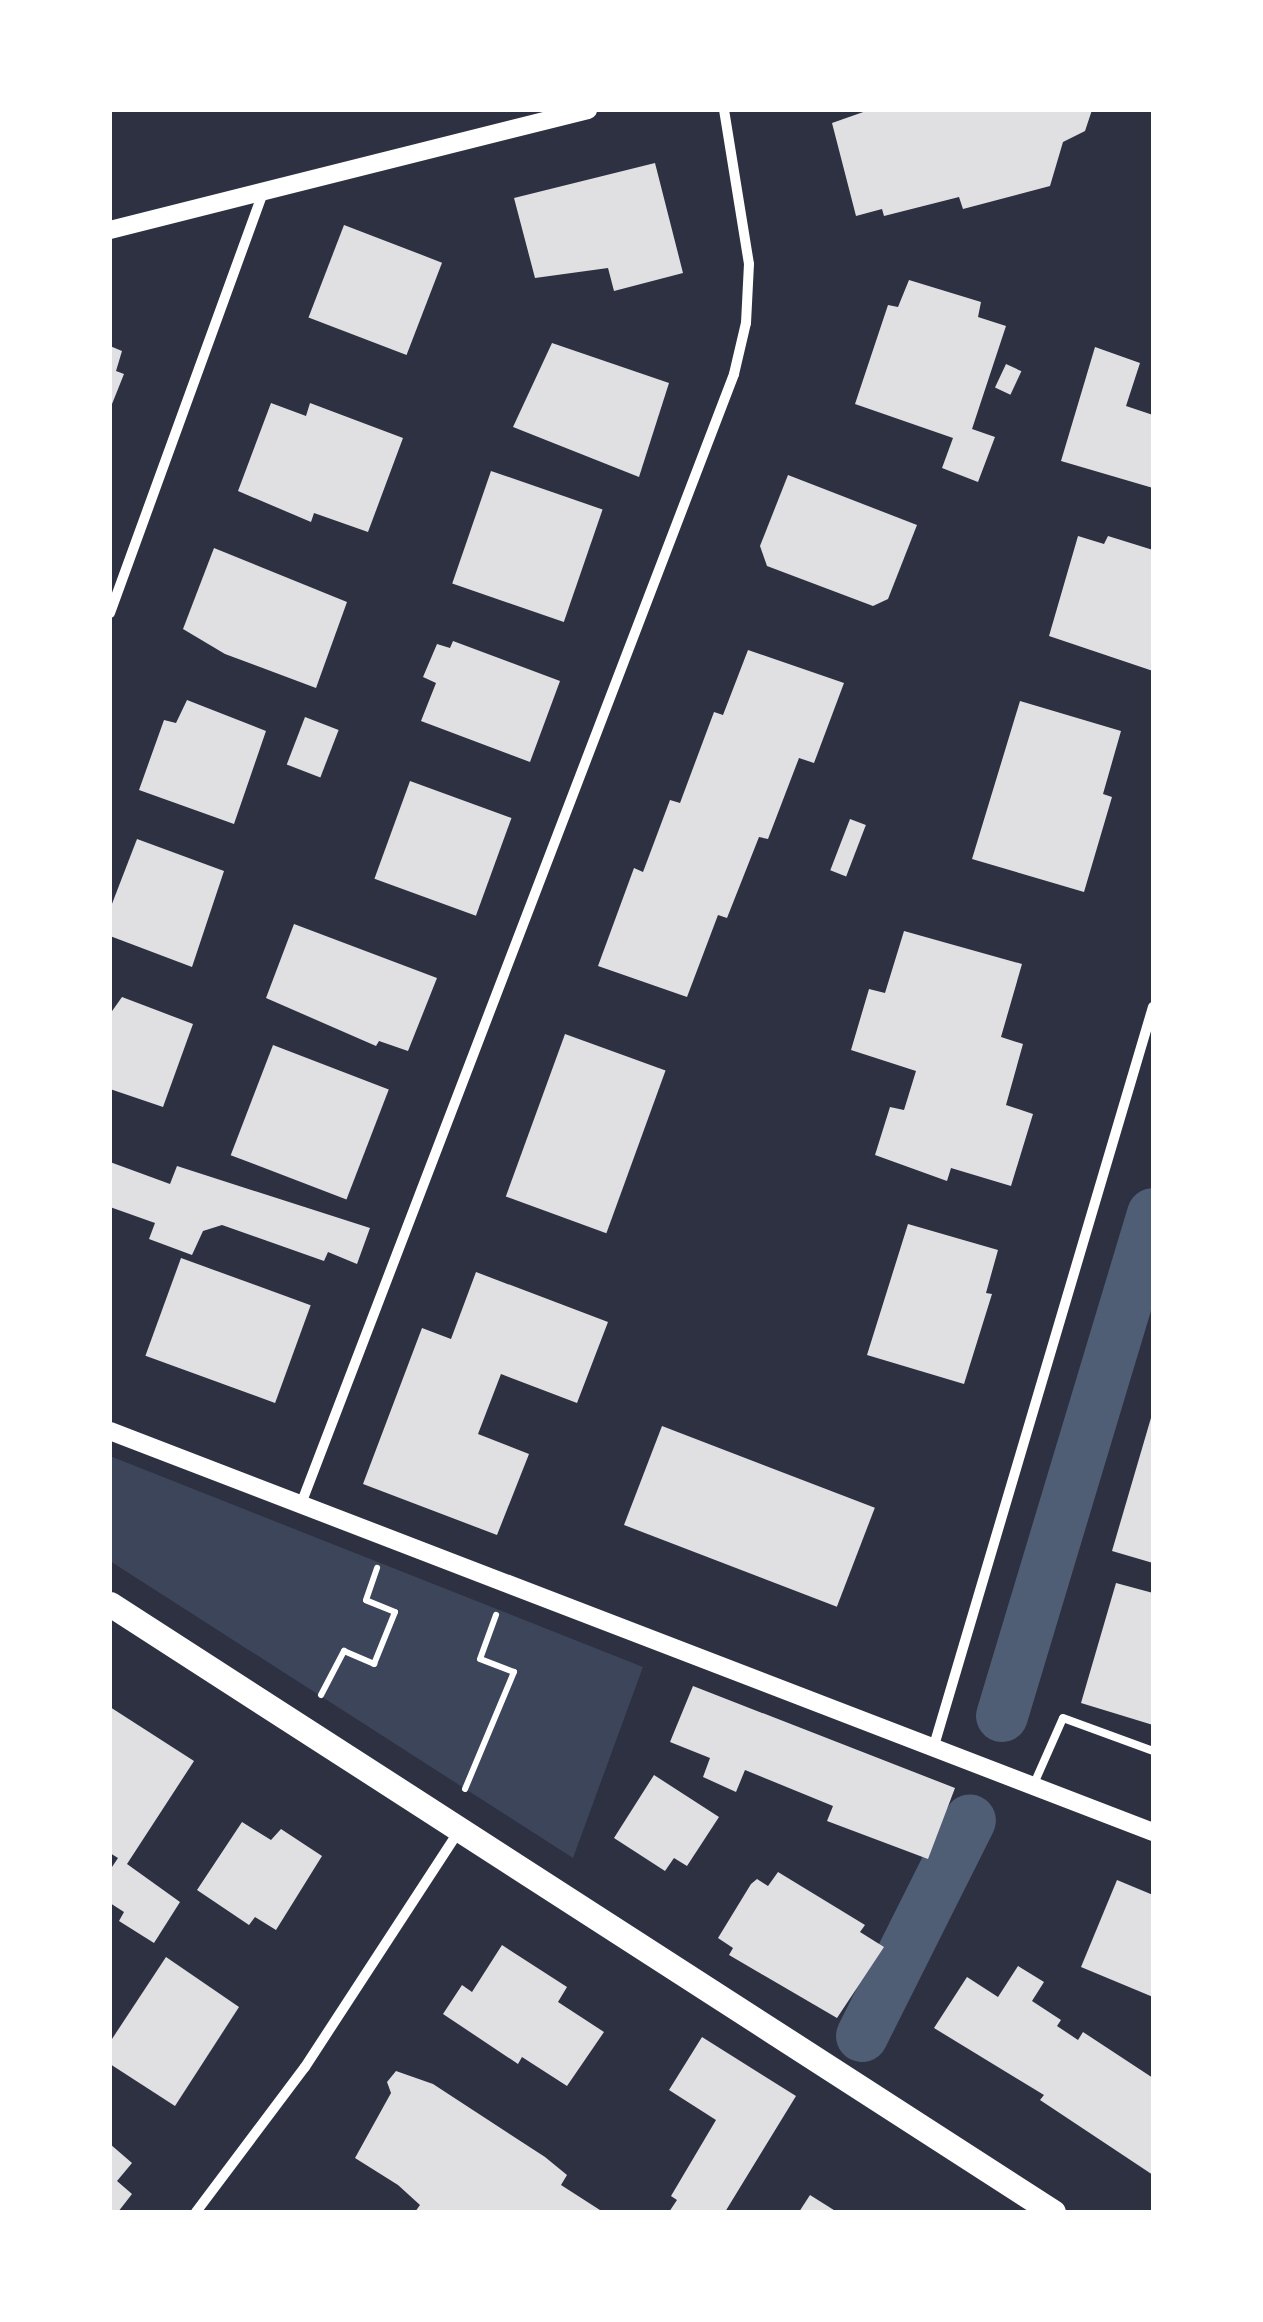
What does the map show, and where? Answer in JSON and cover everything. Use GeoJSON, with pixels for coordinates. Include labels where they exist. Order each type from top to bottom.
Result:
{"type":"FeatureCollection","features":[{"type":"Feature","properties":{"kind":"main road"},"geometry":{"type":"LineString","coordinates":[[110,1604],[1053,2212]]}},
{"type":"Feature","properties":{"kind":"street"},"geometry":{"type":"LineString","coordinates":[[110,230],[588,110]]}},
{"type":"Feature","properties":{"kind":"street"},"geometry":{"type":"LineString","coordinates":[[301,1504],[734,374],[746,323],[750,264],[724,110]]}},
{"type":"Feature","properties":{"kind":"street"},"geometry":{"type":"LineString","coordinates":[[110,612],[264,190]]}},
{"type":"Feature","properties":{"kind":"street"},"geometry":{"type":"LineString","coordinates":[[932,1750],[1153,1007]]}},
{"type":"Feature","properties":{"kind":"street"},"geometry":{"type":"LineString","coordinates":[[110,1431],[1153,1832]]}},
{"type":"Feature","properties":{"kind":"street"},"geometry":{"type":"LineString","coordinates":[[196,2212],[305,2067],[461,1827]]}},
{"type":"Feature","properties":{"kind":"lane"},"geometry":{"type":"LineString","coordinates":[[1033,1786],[1063,1718],[1153,1751]]}},
{"type":"Feature","properties":{"kind":"path"},"geometry":{"type":"LineString","coordinates":[[320,1696],[344,1651],[374,1664],[394,1612],[366,1600],[380,1562]]}},
{"type":"Feature","properties":{"kind":"path"},"geometry":{"type":"LineString","coordinates":[[465,1789],[514,1672],[480,1659],[498,1609]]}},
{"type":"Feature","properties":{"kind":"shaded area"},"geometry":{"type":"Polygon","coordinates":[[[110,1456],[643,1667],[573,1858],[110,1561],[110,1456]]]}},
{"type":"Feature","properties":{"kind":"building"},"geometry":{"type":"Polygon","coordinates":[[[869,110],[1092,110],[1085,131],[1063,142],[1050,186],[963,209],[959,197],[884,216],[882,209],[856,216],[832,123],[869,110]]]}},
{"type":"Feature","properties":{"kind":"building"},"geometry":{"type":"Polygon","coordinates":[[[655,163],[683,273],[614,291],[608,268],[535,278],[514,198],[655,163]]]}},
{"type":"Feature","properties":{"kind":"building"},"geometry":{"type":"Polygon","coordinates":[[[344,225],[442,263],[407,355],[309,317],[344,225]]]}},
{"type":"Feature","properties":{"kind":"building"},"geometry":{"type":"Polygon","coordinates":[[[909,280],[981,302],[978,317],[1006,326],[972,429],[995,437],[978,482],[942,468],[953,438],[855,404],[888,305],[898,307],[909,280]]]}},
{"type":"Feature","properties":{"kind":"building"},"geometry":{"type":"Polygon","coordinates":[[[552,343],[669,383],[639,477],[513,427],[552,343]]]}},
{"type":"Feature","properties":{"kind":"building"},"geometry":{"type":"Polygon","coordinates":[[[110,346],[122,351],[116,371],[124,374],[110,409],[110,346]]]}},
{"type":"Feature","properties":{"kind":"building"},"geometry":{"type":"Polygon","coordinates":[[[1095,347],[1140,363],[1126,406],[1153,415],[1153,488],[1061,461],[1095,347]]]}},
{"type":"Feature","properties":{"kind":"building"},"geometry":{"type":"Polygon","coordinates":[[[1006,364],[1021,371],[1010,395],[995,388],[1006,364]]]}},
{"type":"Feature","properties":{"kind":"building"},"geometry":{"type":"Polygon","coordinates":[[[271,403],[306,416],[310,403],[403,438],[368,532],[314,513],[311,522],[238,491],[271,403]]]}},
{"type":"Feature","properties":{"kind":"building"},"geometry":{"type":"Polygon","coordinates":[[[491,471],[603,509],[564,622],[452,584],[491,471]]]}},
{"type":"Feature","properties":{"kind":"building"},"geometry":{"type":"Polygon","coordinates":[[[788,475],[917,525],[888,599],[873,606],[767,566],[760,546],[788,475]]]}},
{"type":"Feature","properties":{"kind":"building"},"geometry":{"type":"Polygon","coordinates":[[[1078,536],[1104,544],[1108,536],[1153,550],[1153,671],[1049,636],[1078,536]]]}},
{"type":"Feature","properties":{"kind":"building"},"geometry":{"type":"Polygon","coordinates":[[[214,548],[347,602],[316,688],[225,654],[183,629],[214,548]]]}},
{"type":"Feature","properties":{"kind":"building"},"geometry":{"type":"Polygon","coordinates":[[[453,641],[560,681],[530,762],[421,721],[436,683],[423,677],[437,644],[450,648],[453,641]]]}},
{"type":"Feature","properties":{"kind":"building"},"geometry":{"type":"Polygon","coordinates":[[[748,650],[844,683],[814,763],[799,758],[768,839],[759,837],[727,918],[718,915],[687,997],[598,966],[634,868],[643,872],[670,800],[680,803],[714,712],[723,715],[748,650]]]}},
{"type":"Feature","properties":{"kind":"building"},"geometry":{"type":"Polygon","coordinates":[[[187,700],[266,731],[234,824],[139,790],[164,720],[176,723],[187,700]]]}},
{"type":"Feature","properties":{"kind":"building"},"geometry":{"type":"Polygon","coordinates":[[[1020,701],[1121,731],[1103,794],[1112,797],[1084,892],[972,859],[1020,701]]]}},
{"type":"Feature","properties":{"kind":"building"},"geometry":{"type":"Polygon","coordinates":[[[305,717],[339,730],[320,778],[287,765],[305,717]]]}},
{"type":"Feature","properties":{"kind":"building"},"geometry":{"type":"Polygon","coordinates":[[[410,781],[511,818],[476,916],[374,879],[410,781]]]}},
{"type":"Feature","properties":{"kind":"building"},"geometry":{"type":"Polygon","coordinates":[[[850,819],[866,825],[846,876],[830,870],[850,819]]]}},
{"type":"Feature","properties":{"kind":"building"},"geometry":{"type":"Polygon","coordinates":[[[137,839],[224,871],[192,967],[110,936],[110,909],[137,839]]]}},
{"type":"Feature","properties":{"kind":"building"},"geometry":{"type":"Polygon","coordinates":[[[294,924],[437,978],[408,1051],[379,1041],[376,1046],[266,998],[294,924]]]}},
{"type":"Feature","properties":{"kind":"building"},"geometry":{"type":"Polygon","coordinates":[[[904,931],[1022,964],[1001,1037],[1023,1044],[1006,1105],[1033,1114],[1011,1186],[951,1168],[947,1181],[875,1155],[890,1107],[904,1110],[916,1071],[851,1050],[869,989],[885,993],[904,931]]]}},
{"type":"Feature","properties":{"kind":"building"},"geometry":{"type":"Polygon","coordinates":[[[122,997],[193,1024],[163,1107],[110,1089],[110,1014],[122,997]]]}},
{"type":"Feature","properties":{"kind":"building"},"geometry":{"type":"Polygon","coordinates":[[[565,1034],[666,1071],[606,1233],[506,1197],[565,1034]]]}},
{"type":"Feature","properties":{"kind":"building"},"geometry":{"type":"Polygon","coordinates":[[[273,1045],[389,1089],[346,1200],[231,1155],[273,1045]]]}},
{"type":"Feature","properties":{"kind":"building"},"geometry":{"type":"Polygon","coordinates":[[[110,1162],[170,1184],[177,1166],[370,1228],[357,1264],[328,1252],[324,1261],[222,1225],[203,1231],[192,1255],[149,1239],[155,1223],[110,1207],[110,1162]]]}},
{"type":"Feature","properties":{"kind":"building"},"geometry":{"type":"Polygon","coordinates":[[[908,1224],[998,1250],[986,1293],[992,1294],[964,1384],[867,1355],[908,1224]]]}},
{"type":"Feature","properties":{"kind":"building"},"geometry":{"type":"Polygon","coordinates":[[[181,1258],[311,1305],[275,1403],[145,1356],[181,1258]]]}},
{"type":"Feature","properties":{"kind":"building"},"geometry":{"type":"Polygon","coordinates":[[[476,1272],[608,1322],[577,1403],[501,1374],[478,1434],[529,1454],[497,1535],[363,1484],[422,1328],[451,1339],[476,1272]]]}},
{"type":"Feature","properties":{"kind":"building"},"geometry":{"type":"Polygon","coordinates":[[[1153,1411],[1153,1563],[1112,1551],[1153,1411]]]}},
{"type":"Feature","properties":{"kind":"building"},"geometry":{"type":"Polygon","coordinates":[[[662,1426],[875,1508],[837,1607],[624,1525],[662,1426]]]}},
{"type":"Feature","properties":{"kind":"building"},"geometry":{"type":"Polygon","coordinates":[[[1116,1583],[1153,1593],[1153,1725],[1081,1703],[1116,1583]]]}},
{"type":"Feature","properties":{"kind":"building"},"geometry":{"type":"Polygon","coordinates":[[[693,1686],[955,1788],[928,1859],[827,1821],[833,1806],[745,1770],[736,1792],[703,1777],[710,1758],[670,1742],[693,1686]]]}},
{"type":"Feature","properties":{"kind":"building"},"geometry":{"type":"Polygon","coordinates":[[[110,1707],[194,1761],[127,1864],[180,1902],[154,1943],[119,1921],[124,1912],[110,1903],[110,1870],[118,1858],[110,1853],[110,1707]]]}},
{"type":"Feature","properties":{"kind":"building"},"geometry":{"type":"Polygon","coordinates":[[[654,1775],[719,1817],[687,1866],[674,1858],[665,1871],[614,1838],[654,1775]]]}},
{"type":"Feature","properties":{"kind":"building"},"geometry":{"type":"Polygon","coordinates":[[[242,1822],[271,1840],[281,1829],[322,1856],[276,1930],[255,1917],[249,1925],[197,1890],[242,1822]]]}},
{"type":"Feature","properties":{"kind":"building"},"geometry":{"type":"Polygon","coordinates":[[[778,1872],[865,1925],[860,1932],[884,1947],[837,2018],[729,1955],[733,1948],[718,1938],[751,1884],[757,1879],[768,1886],[778,1872]]]}},
{"type":"Feature","properties":{"kind":"building"},"geometry":{"type":"Polygon","coordinates":[[[1117,1880],[1153,1895],[1153,1997],[1081,1967],[1117,1880]]]}},
{"type":"Feature","properties":{"kind":"building"},"geometry":{"type":"Polygon","coordinates":[[[502,1945],[567,1987],[558,2002],[604,2032],[567,2086],[522,2057],[518,2064],[443,2014],[462,1985],[472,1992],[502,1945]]]}},
{"type":"Feature","properties":{"kind":"building"},"geometry":{"type":"Polygon","coordinates":[[[166,1957],[239,2007],[175,2106],[110,2064],[110,2042],[166,1957]]]}},
{"type":"Feature","properties":{"kind":"building"},"geometry":{"type":"Polygon","coordinates":[[[1018,1966],[1044,1982],[1032,2001],[1061,2020],[1057,2026],[1078,2040],[1083,2032],[1153,2078],[1153,2175],[1040,2100],[1044,2095],[934,2028],[967,1977],[998,1997],[1018,1966]]]}},
{"type":"Feature","properties":{"kind":"building"},"geometry":{"type":"Polygon","coordinates":[[[702,2037],[796,2096],[725,2212],[669,2212],[677,2200],[671,2196],[716,2120],[669,2090],[702,2037]]]}},
{"type":"Feature","properties":{"kind":"building"},"geometry":{"type":"Polygon","coordinates":[[[396,2071],[433,2084],[545,2157],[567,2175],[561,2185],[603,2212],[415,2212],[420,2205],[398,2185],[355,2158],[391,2093],[387,2082],[396,2071]]]}},
{"type":"Feature","properties":{"kind":"building"},"geometry":{"type":"Polygon","coordinates":[[[110,2144],[132,2163],[117,2181],[132,2194],[118,2212],[110,2212],[110,2144]]]}},
{"type":"Feature","properties":{"kind":"building"},"geometry":{"type":"Polygon","coordinates":[[[810,2195],[837,2212],[799,2212],[810,2195]]]}},
{"type":"Feature","properties":{"kind":"waterway"},"geometry":{"type":"LineString","coordinates":[[1002,1716],[1153,1214]]}},
{"type":"Feature","properties":{"kind":"waterway"},"geometry":{"type":"LineString","coordinates":[[862,2036],[970,1820]]}}]}
